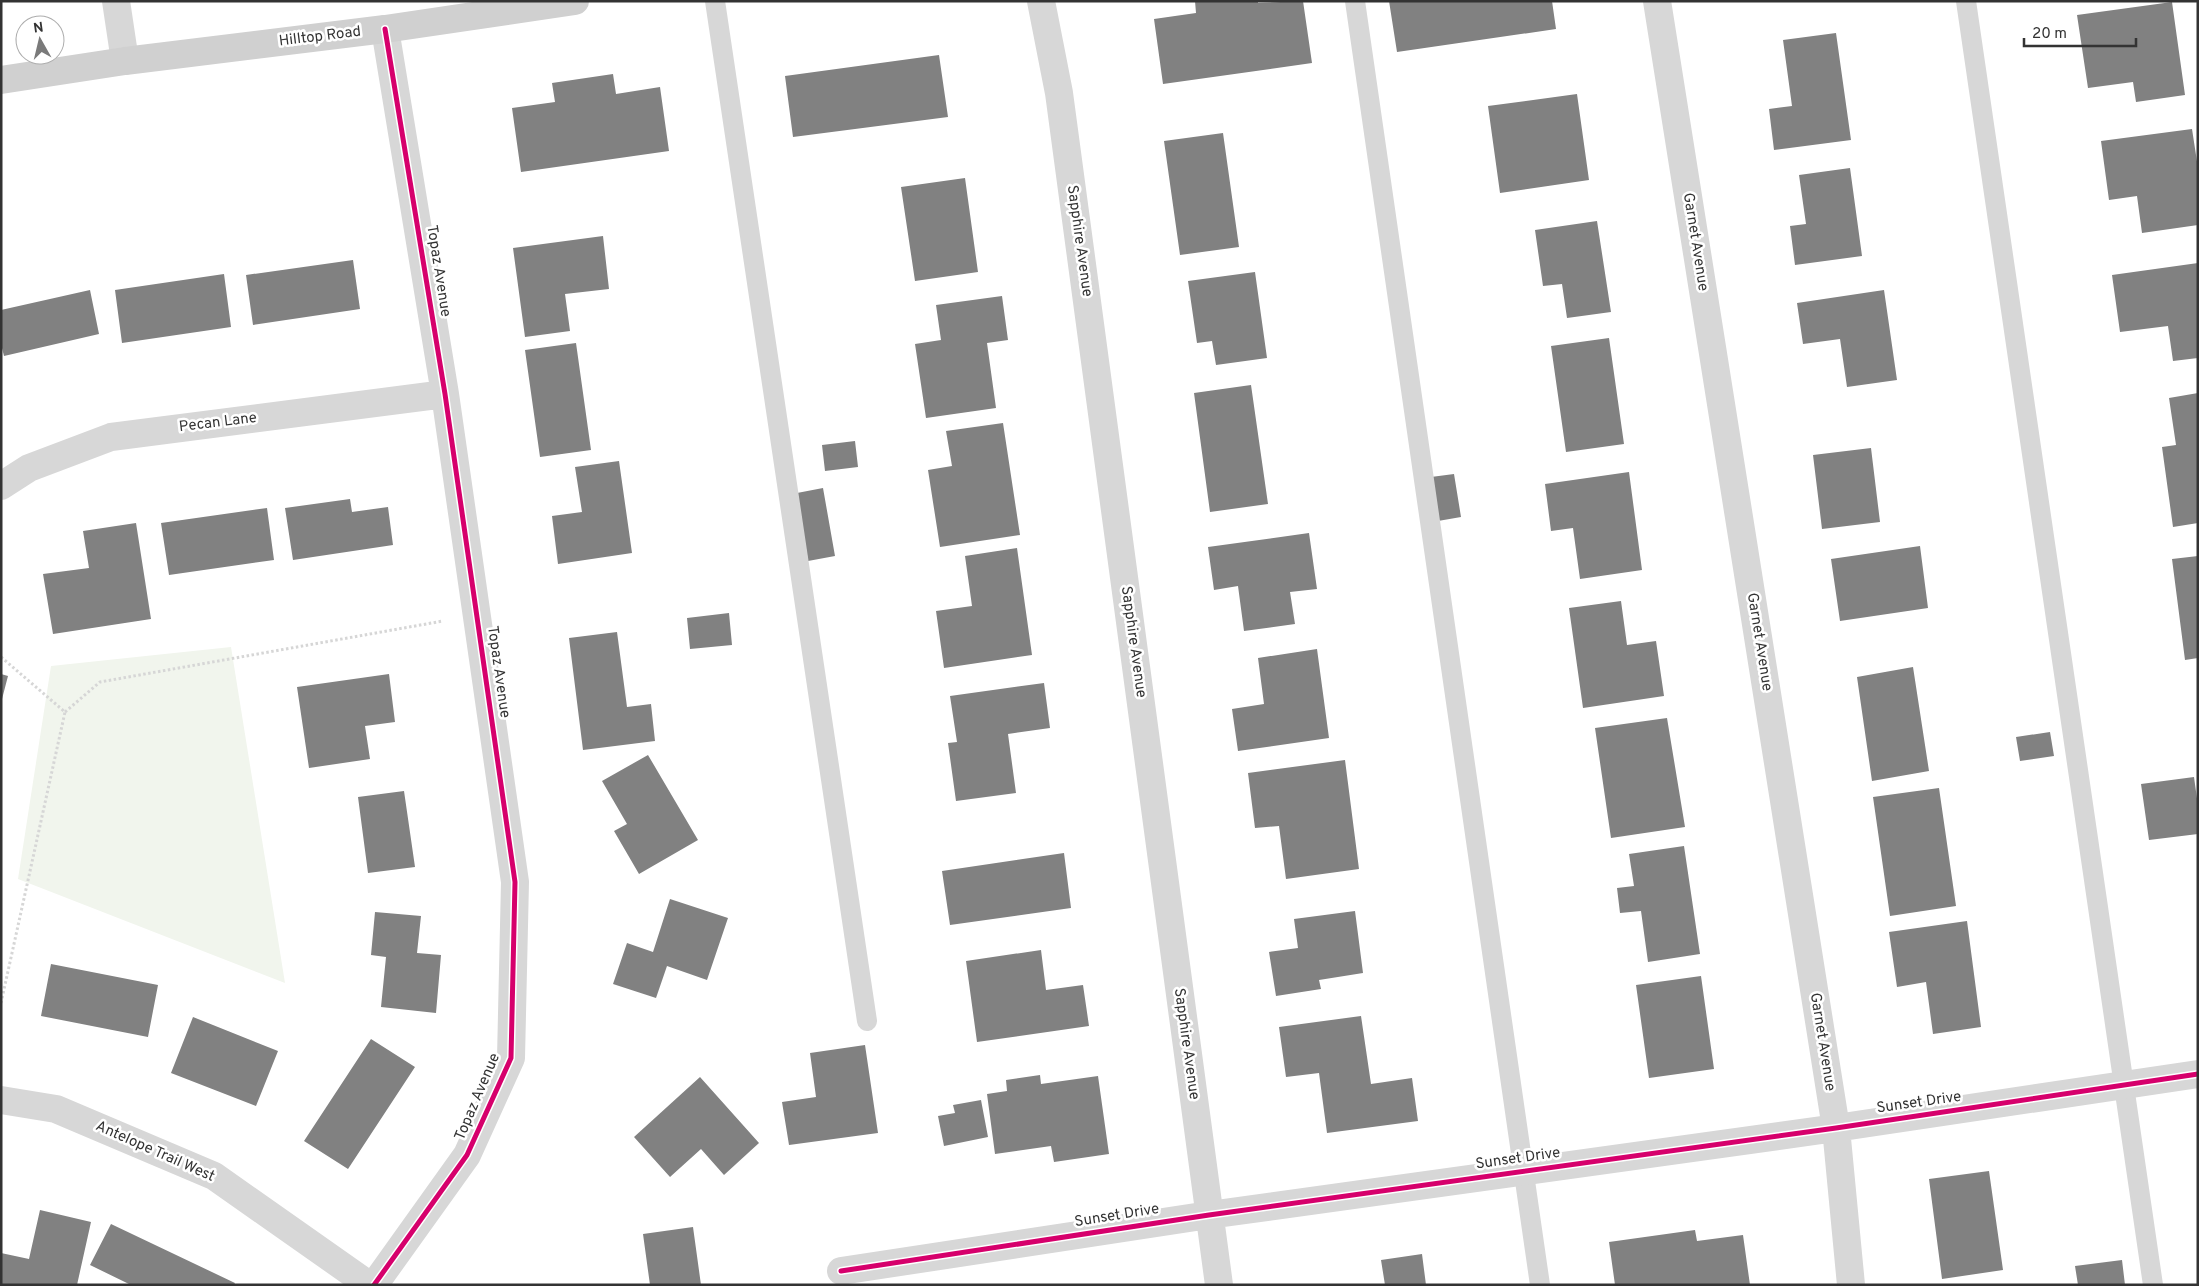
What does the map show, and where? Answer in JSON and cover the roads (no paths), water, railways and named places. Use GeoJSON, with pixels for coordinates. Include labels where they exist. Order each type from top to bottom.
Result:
{"type":"FeatureCollection","features":[{"type":"Feature","properties":{"kind":"main road","name":"Hilltop Road"},"geometry":{"type":"LineString","coordinates":[[1,80],[125,62],[385,29],[575,1]]}},
{"type":"Feature","properties":{"kind":"street"},"geometry":{"type":"LineString","coordinates":[[116,1],[125,62]]}},
{"type":"Feature","properties":{"kind":"street","name":"Sapphire Avenue"},"geometry":{"type":"LineString","coordinates":[[1040,1],[1060,93],[1219,1285]]}},
{"type":"Feature","properties":{"kind":"street","name":"Garnet Avenue"},"geometry":{"type":"LineString","coordinates":[[1657,1],[1836,1128],[1852,1285]]}},
{"type":"Feature","properties":{"kind":"street","name":"Topaz Avenue"},"geometry":{"type":"LineString","coordinates":[[374,1285],[467,1155],[511,1058],[515,882],[445,394],[385,29]]}},
{"type":"Feature","properties":{"kind":"street","name":"Pecan Lane"},"geometry":{"type":"LineString","coordinates":[[1,486],[29,468],[111,437],[445,394]]}},
{"type":"Feature","properties":{"kind":"street","name":"Sunset Drive"},"geometry":{"type":"LineString","coordinates":[[841,1271],[1209,1214],[1836,1128],[2198,1074]]}},
{"type":"Feature","properties":{"kind":"street","name":"Antelope Trail West"},"geometry":{"type":"LineString","coordinates":[[1,1100],[56,1109],[214,1176],[369,1285]]}},
{"type":"Feature","properties":{"kind":"lane"},"geometry":{"type":"LineString","coordinates":[[715,1],[867,1021]]}},
{"type":"Feature","properties":{"kind":"lane"},"geometry":{"type":"LineString","coordinates":[[1356,1],[1540,1285]]}},
{"type":"Feature","properties":{"kind":"lane"},"geometry":{"type":"LineString","coordinates":[[1966,1],[2122,1085],[2153,1285]]}}]}
